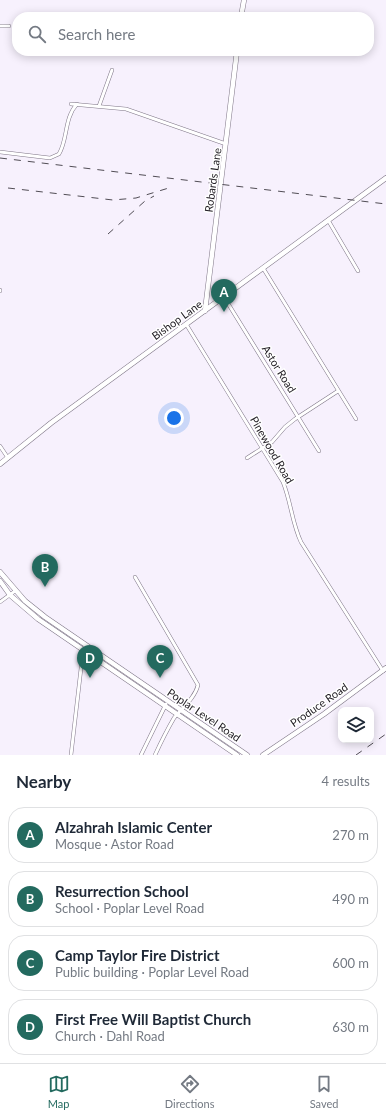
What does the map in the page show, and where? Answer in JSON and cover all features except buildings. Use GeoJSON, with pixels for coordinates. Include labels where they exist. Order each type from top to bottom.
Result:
{"type":"FeatureCollection","features":[{"type":"Feature","properties":{"kind":"street"},"geometry":{"type":"LineString","coordinates":[[243,12],[244,0]]}},
{"type":"Feature","properties":{"kind":"street"},"geometry":{"type":"LineString","coordinates":[[0,26],[9,26]]}},
{"type":"Feature","properties":{"kind":"street","name":"Robards Lane"},"geometry":{"type":"LineString","coordinates":[[205,311],[236,56]]}},
{"type":"Feature","properties":{"kind":"street"},"geometry":{"type":"LineString","coordinates":[[99,106],[112,70]]}},
{"type":"Feature","properties":{"kind":"street"},"geometry":{"type":"LineString","coordinates":[[71,104],[126,110],[226,144]]}},
{"type":"Feature","properties":{"kind":"street"},"geometry":{"type":"LineString","coordinates":[[0,152],[50,158],[56,156],[62,148],[71,112],[77,104]]}},
{"type":"Feature","properties":{"kind":"street","name":"Bishop Lane"},"geometry":{"type":"LineString","coordinates":[[0,464],[54,421],[386,178]]}},
{"type":"Feature","properties":{"kind":"street"},"geometry":{"type":"LineString","coordinates":[[328,220],[358,271]]}},
{"type":"Feature","properties":{"kind":"street"},"geometry":{"type":"LineString","coordinates":[[263,268],[356,419]]}},
{"type":"Feature","properties":{"kind":"street","name":"Astor Road"},"geometry":{"type":"LineString","coordinates":[[224,297],[319,451]]}},
{"type":"Feature","properties":{"kind":"street","name":"Pinewood Road"},"geometry":{"type":"LineString","coordinates":[[186,324],[279,475],[286,489],[295,526],[301,542],[384,670]]}},
{"type":"Feature","properties":{"kind":"street"},"geometry":{"type":"LineString","coordinates":[[247,458],[272,442],[285,427],[298,417],[338,391]]}},
{"type":"Feature","properties":{"kind":"street"},"geometry":{"type":"LineString","coordinates":[[0,446],[8,458]]}},
{"type":"Feature","properties":{"kind":"street","name":"Poplar Level Road"},"geometry":{"type":"LineString","coordinates":[[0,572],[15,591],[33,608],[247,755]]}},
{"type":"Feature","properties":{"kind":"street"},"geometry":{"type":"LineString","coordinates":[[135,577],[198,683],[196,690],[167,729],[155,755]]}},
{"type":"Feature","properties":{"kind":"street","name":"Poplar Level Road"},"geometry":{"type":"LineString","coordinates":[[0,581],[10,595],[38,619],[235,754]]}},
{"type":"Feature","properties":{"kind":"street"},"geometry":{"type":"LineString","coordinates":[[0,602],[15,591]]}},
{"type":"Feature","properties":{"kind":"street"},"geometry":{"type":"LineString","coordinates":[[71,755],[83,651],[86,645]]}},
{"type":"Feature","properties":{"kind":"street","name":"Produce Road"},"geometry":{"type":"LineString","coordinates":[[263,755],[324,714],[384,670]]}},
{"type":"Feature","properties":{"kind":"street"},"geometry":{"type":"LineString","coordinates":[[141,755],[164,706],[168,701]]}},
{"type":"Feature","properties":{"kind":"railway"},"geometry":{"type":"LineString","coordinates":[[0,158],[386,204]]}},
{"type":"Feature","properties":{"kind":"railway"},"geometry":{"type":"LineString","coordinates":[[8,188],[113,200],[136,198],[172,187]]}},
{"type":"Feature","properties":{"kind":"railway"},"geometry":{"type":"LineString","coordinates":[[108,234],[145,201],[154,196]]}},
{"type":"Feature","properties":{"kind":"railway"},"geometry":{"type":"LineString","coordinates":[[356,755],[386,734]]}},
{"type":"Feature","properties":{"kind":"place","name":"Alzahrah Islamic Center"},"geometry":{"type":"Point","coordinates":[224,312]}},
{"type":"Feature","properties":{"kind":"place","name":"Resurrection School"},"geometry":{"type":"Point","coordinates":[45,587]}},
{"type":"Feature","properties":{"kind":"place","name":"First Free Will Baptist Church"},"geometry":{"type":"Point","coordinates":[90,678]}},
{"type":"Feature","properties":{"kind":"place","name":"Camp Taylor Fire District"},"geometry":{"type":"Point","coordinates":[160,678]}}]}
